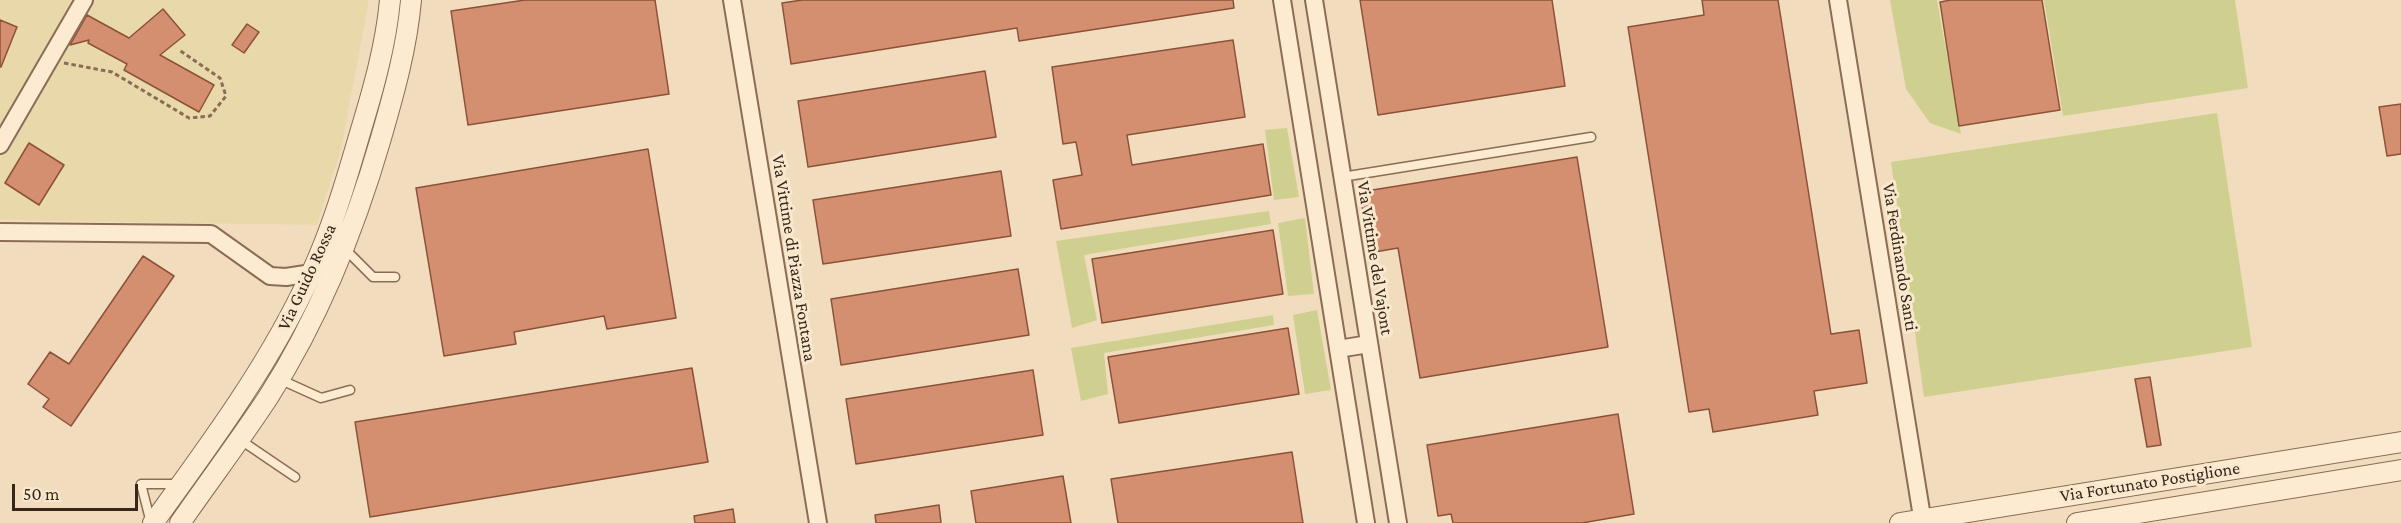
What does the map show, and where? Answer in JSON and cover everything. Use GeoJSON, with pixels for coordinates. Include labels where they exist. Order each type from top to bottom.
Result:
{"type":"FeatureCollection","features":[{"type":"Feature","properties":{"kind":"street"},"geometry":{"type":"LineString","coordinates":[[0,145],[51,61],[84,0]]}},
{"type":"Feature","properties":{"kind":"street","name":"Via Guido Rossa"},"geometry":{"type":"LineString","coordinates":[[152,523],[182,484],[251,384],[291,316],[312,273],[336,214],[374,86],[390,0]]}},
{"type":"Feature","properties":{"kind":"street","name":"Via Guido Rossa"},"geometry":{"type":"LineString","coordinates":[[180,523],[279,379],[309,325],[344,248],[358,212],[395,93],[411,0]]}},
{"type":"Feature","properties":{"kind":"street","name":"Via Vittime di Piazza Fontana"},"geometry":{"type":"LineString","coordinates":[[732,0],[818,523]]}},
{"type":"Feature","properties":{"kind":"street"},"geometry":{"type":"LineString","coordinates":[[1282,0],[1366,523]]}},
{"type":"Feature","properties":{"kind":"street","name":"Via Vittime del Vajont"},"geometry":{"type":"LineString","coordinates":[[1314,0],[1398,523]]}},
{"type":"Feature","properties":{"kind":"street","name":"Via Ferdinando Santi"},"geometry":{"type":"LineString","coordinates":[[1838,0],[1923,521]]}},
{"type":"Feature","properties":{"kind":"street"},"geometry":{"type":"LineString","coordinates":[[0,232],[211,234],[270,276],[286,277],[312,273]]}},
{"type":"Feature","properties":{"kind":"street"},"geometry":{"type":"LineString","coordinates":[[1338,349],[1369,344]]}},
{"type":"Feature","properties":{"kind":"street","name":"Via Fortunato Postiglione"},"geometry":{"type":"LineString","coordinates":[[1900,523],[2401,441]]}},
{"type":"Feature","properties":{"kind":"street","name":"Via Fortunato Postiglione"},"geometry":{"type":"LineString","coordinates":[[2077,523],[2401,470]]}},
{"type":"Feature","properties":{"kind":"lane"},"geometry":{"type":"LineString","coordinates":[[1342,177],[1591,137]]}},
{"type":"Feature","properties":{"kind":"lane"},"geometry":{"type":"LineString","coordinates":[[344,248],[373,277],[395,277]]}},
{"type":"Feature","properties":{"kind":"lane"},"geometry":{"type":"LineString","coordinates":[[279,379],[321,398],[350,390]]}},
{"type":"Feature","properties":{"kind":"lane"},"geometry":{"type":"LineString","coordinates":[[239,439],[295,477]]}},
{"type":"Feature","properties":{"kind":"lane"},"geometry":{"type":"LineString","coordinates":[[152,523],[141,484],[182,484]]}},
{"type":"Feature","properties":{"kind":"path"},"geometry":{"type":"LineString","coordinates":[[51,61],[112,72],[189,118],[210,116],[226,96],[220,78],[178,50]]}},
{"type":"Feature","properties":{"kind":"shaded area"},"geometry":{"type":"Polygon","coordinates":[[[0,0],[369,0],[341,149],[317,225],[0,220],[0,0]]]}},
{"type":"Feature","properties":{"kind":"green space"},"geometry":{"type":"Polygon","coordinates":[[[1890,0],[1937,0],[1961,134],[1930,123],[1906,89],[1890,0]]]}},
{"type":"Feature","properties":{"kind":"green space"},"geometry":{"type":"Polygon","coordinates":[[[2044,0],[2235,0],[2248,88],[2063,116],[2044,0]]]}},
{"type":"Feature","properties":{"kind":"green space"},"geometry":{"type":"Polygon","coordinates":[[[2217,113],[2252,347],[1924,397],[1891,162],[2217,113]]]}},
{"type":"Feature","properties":{"kind":"green space"},"geometry":{"type":"Polygon","coordinates":[[[1287,128],[1299,197],[1274,200],[1265,130],[1287,128]]]}},
{"type":"Feature","properties":{"kind":"green space"},"geometry":{"type":"Polygon","coordinates":[[[1269,211],[1271,224],[1084,255],[1097,320],[1072,328],[1056,241],[1269,211]]]}},
{"type":"Feature","properties":{"kind":"green space"},"geometry":{"type":"Polygon","coordinates":[[[1305,218],[1314,294],[1288,296],[1278,223],[1305,218]]]}},
{"type":"Feature","properties":{"kind":"green space"},"geometry":{"type":"Polygon","coordinates":[[[1317,310],[1331,390],[1305,394],[1293,315],[1317,310]]]}},
{"type":"Feature","properties":{"kind":"green space"},"geometry":{"type":"Polygon","coordinates":[[[1273,315],[1274,325],[1104,353],[1108,394],[1081,401],[1071,348],[1273,315]]]}},
{"type":"Feature","properties":{"kind":"building"},"geometry":{"type":"Polygon","coordinates":[[[525,0],[655,0],[669,94],[468,125],[451,11],[525,0]]]}},
{"type":"Feature","properties":{"kind":"building"},"geometry":{"type":"Polygon","coordinates":[[[802,0],[1233,0],[1234,8],[1019,41],[1017,28],[791,64],[782,3],[802,0]]]}},
{"type":"Feature","properties":{"kind":"building"},"geometry":{"type":"Polygon","coordinates":[[[1360,0],[1552,0],[1565,86],[1378,115],[1360,0]]]}},
{"type":"Feature","properties":{"kind":"building"},"geometry":{"type":"Polygon","coordinates":[[[1702,0],[1778,0],[1831,334],[1859,330],[1867,383],[1814,391],[1818,415],[1713,432],[1709,409],[1689,412],[1628,27],[1704,15],[1702,0]]]}},
{"type":"Feature","properties":{"kind":"building"},"geometry":{"type":"Polygon","coordinates":[[[2042,0],[2060,110],[1959,126],[1940,2],[2042,0]]]}},
{"type":"Feature","properties":{"kind":"building"},"geometry":{"type":"Polygon","coordinates":[[[163,9],[185,35],[160,55],[214,85],[199,112],[124,70],[127,64],[88,43],[89,40],[70,45],[87,15],[129,38],[163,9]]]}},
{"type":"Feature","properties":{"kind":"building"},"geometry":{"type":"Polygon","coordinates":[[[0,20],[17,27],[1,67],[0,67],[0,20]]]}},
{"type":"Feature","properties":{"kind":"building"},"geometry":{"type":"Polygon","coordinates":[[[247,24],[259,32],[244,53],[232,45],[247,24]]]}},
{"type":"Feature","properties":{"kind":"building"},"geometry":{"type":"Polygon","coordinates":[[[1233,40],[1245,117],[1127,135],[1132,165],[1263,144],[1271,195],[1061,229],[1053,180],[1082,175],[1076,142],[1063,144],[1052,67],[1233,40]]]}},
{"type":"Feature","properties":{"kind":"building"},"geometry":{"type":"Polygon","coordinates":[[[985,71],[996,137],[808,167],[798,101],[985,71]]]}},
{"type":"Feature","properties":{"kind":"building"},"geometry":{"type":"Polygon","coordinates":[[[2401,104],[2401,154],[2387,156],[2379,107],[2401,104]]]}},
{"type":"Feature","properties":{"kind":"building"},"geometry":{"type":"Polygon","coordinates":[[[29,143],[64,165],[39,205],[5,183],[29,143]]]}},
{"type":"Feature","properties":{"kind":"building"},"geometry":{"type":"Polygon","coordinates":[[[648,149],[676,318],[607,329],[604,316],[514,332],[516,344],[444,356],[416,188],[648,149]]]}},
{"type":"Feature","properties":{"kind":"building"},"geometry":{"type":"Polygon","coordinates":[[[1577,157],[1608,347],[1420,378],[1398,248],[1369,253],[1360,192],[1577,157]]]}},
{"type":"Feature","properties":{"kind":"building"},"geometry":{"type":"Polygon","coordinates":[[[1001,171],[1011,236],[823,264],[813,200],[1001,171]]]}},
{"type":"Feature","properties":{"kind":"building"},"geometry":{"type":"Polygon","coordinates":[[[1273,230],[1283,294],[1102,323],[1092,259],[1273,230]]]}},
{"type":"Feature","properties":{"kind":"building"},"geometry":{"type":"Polygon","coordinates":[[[143,256],[174,276],[71,426],[43,407],[49,399],[28,384],[50,352],[69,364],[143,256]]]}},
{"type":"Feature","properties":{"kind":"building"},"geometry":{"type":"Polygon","coordinates":[[[1018,269],[1029,335],[841,365],[831,299],[1018,269]]]}},
{"type":"Feature","properties":{"kind":"building"},"geometry":{"type":"Polygon","coordinates":[[[1288,328],[1299,394],[1119,423],[1108,357],[1288,328]]]}},
{"type":"Feature","properties":{"kind":"building"},"geometry":{"type":"Polygon","coordinates":[[[692,368],[708,462],[370,517],[355,422],[692,368]]]}},
{"type":"Feature","properties":{"kind":"building"},"geometry":{"type":"Polygon","coordinates":[[[1033,370],[1043,435],[856,464],[846,399],[1033,370]]]}},
{"type":"Feature","properties":{"kind":"building"},"geometry":{"type":"Polygon","coordinates":[[[2150,377],[2161,445],[2147,447],[2135,379],[2150,377]]]}},
{"type":"Feature","properties":{"kind":"building"},"geometry":{"type":"Polygon","coordinates":[[[1618,414],[1634,514],[1582,523],[1453,523],[1451,514],[1438,516],[1427,445],[1618,414]]]}},
{"type":"Feature","properties":{"kind":"building"},"geometry":{"type":"Polygon","coordinates":[[[1292,452],[1303,523],[1118,523],[1111,479],[1292,452]]]}},
{"type":"Feature","properties":{"kind":"building"},"geometry":{"type":"Polygon","coordinates":[[[1063,476],[1071,523],[976,523],[971,491],[1063,476]]]}},
{"type":"Feature","properties":{"kind":"building"},"geometry":{"type":"Polygon","coordinates":[[[939,505],[941,523],[876,523],[875,515],[939,505]]]}},
{"type":"Feature","properties":{"kind":"building"},"geometry":{"type":"Polygon","coordinates":[[[733,509],[735,523],[695,523],[694,516],[733,509]]]}}]}
